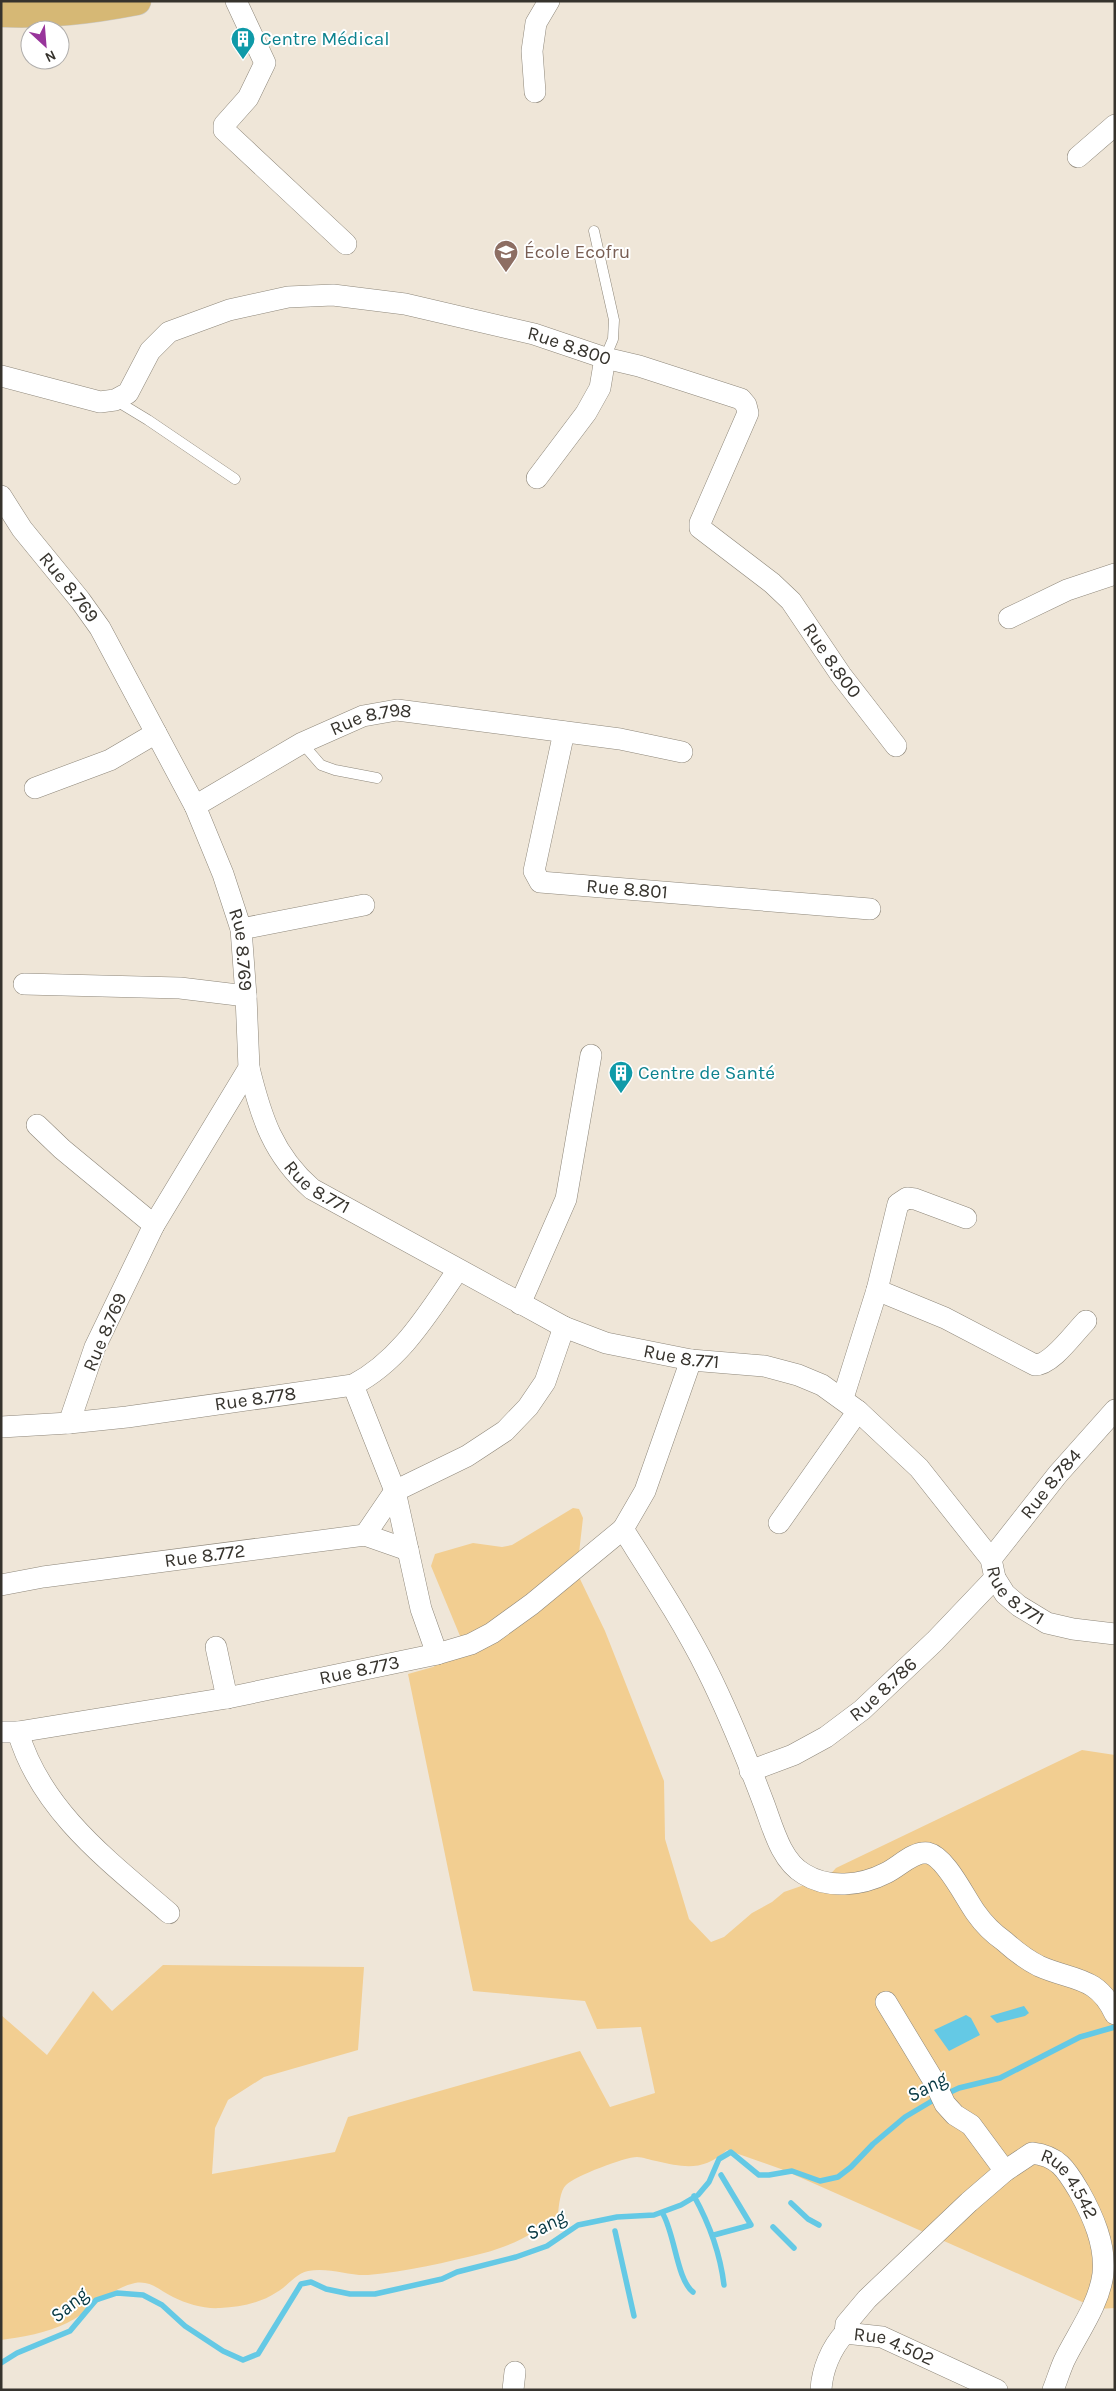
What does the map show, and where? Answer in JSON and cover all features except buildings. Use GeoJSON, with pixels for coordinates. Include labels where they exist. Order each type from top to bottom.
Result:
{"type":"FeatureCollection","features":[{"type":"Feature","properties":{"kind":"main road"},"geometry":{"type":"LineString","coordinates":[[1,13],[84,12],[137,1]]}},
{"type":"Feature","properties":{"kind":"street"},"geometry":{"type":"LineString","coordinates":[[236,1],[265,63],[248,98],[224,125],[224,130],[346,244]]}},
{"type":"Feature","properties":{"kind":"street"},"geometry":{"type":"LineString","coordinates":[[536,92],[532,51],[534,32],[536,23],[549,1]]}},
{"type":"Feature","properties":{"kind":"street"},"geometry":{"type":"LineString","coordinates":[[1078,157],[1115,125]]}},
{"type":"Feature","properties":{"kind":"street","name":"Rue 8.800"},"geometry":{"type":"LineString","coordinates":[[115,400],[128,393],[150,351],[169,332],[229,310],[288,297],[333,295],[405,304],[534,334],[605,358],[639,366],[741,398],[748,412],[700,523],[700,528],[767,578],[791,601],[841,675],[896,746]]}},
{"type":"Feature","properties":{"kind":"street"},"geometry":{"type":"LineString","coordinates":[[537,478],[586,413],[600,388],[605,358]]}},
{"type":"Feature","properties":{"kind":"street"},"geometry":{"type":"LineString","coordinates":[[1,376],[100,402],[115,400]]}},
{"type":"Feature","properties":{"kind":"street","name":"Rue 8.769"},"geometry":{"type":"LineString","coordinates":[[2,498],[22,529],[80,600],[100,628],[196,806],[223,874],[241,929],[246,996],[249,1068],[154,1225],[95,1346],[69,1423]]}},
{"type":"Feature","properties":{"kind":"street"},"geometry":{"type":"LineString","coordinates":[[1009,618],[1067,590],[1115,574]]}},
{"type":"Feature","properties":{"kind":"street","name":"Rue 8.798"},"geometry":{"type":"LineString","coordinates":[[196,806],[302,743],[362,716],[397,710],[620,739],[682,752]]}},
{"type":"Feature","properties":{"kind":"street","name":"Rue 8.801"},"geometry":{"type":"LineString","coordinates":[[564,732],[534,871],[540,882],[870,909]]}},
{"type":"Feature","properties":{"kind":"street"},"geometry":{"type":"LineString","coordinates":[[35,788],[110,760],[156,733]]}},
{"type":"Feature","properties":{"kind":"street"},"geometry":{"type":"LineString","coordinates":[[241,929],[364,905]]}},
{"type":"Feature","properties":{"kind":"street"},"geometry":{"type":"LineString","coordinates":[[24,984],[180,988],[246,996]]}},
{"type":"Feature","properties":{"kind":"street"},"geometry":{"type":"LineString","coordinates":[[520,1304],[566,1199],[592,1055]]}},
{"type":"Feature","properties":{"kind":"street","name":"Rue 8.771"},"geometry":{"type":"LineString","coordinates":[[249,1068],[267,1130],[294,1174],[312,1189],[564,1327],[606,1343],[691,1360],[764,1366],[798,1375],[822,1385],[850,1404],[918,1468],[993,1569],[1006,1594],[1019,1606],[1047,1623],[1073,1629],[1115,1634]]}},
{"type":"Feature","properties":{"kind":"street"},"geometry":{"type":"LineString","coordinates":[[37,1125],[62,1149],[154,1225]]}},
{"type":"Feature","properties":{"kind":"street"},"geometry":{"type":"LineString","coordinates":[[779,1523],[850,1404],[886,1260],[894,1213],[902,1200],[915,1199],[966,1218]]}},
{"type":"Feature","properties":{"kind":"street","name":"Rue 8.778"},"geometry":{"type":"LineString","coordinates":[[1,1426],[69,1423],[127,1417],[353,1385],[370,1376],[398,1354],[458,1270]]}},
{"type":"Feature","properties":{"kind":"street"},"geometry":{"type":"LineString","coordinates":[[878,1290],[953,1322],[1035,1365],[1042,1365],[1050,1360],[1086,1321]]}},
{"type":"Feature","properties":{"kind":"street"},"geometry":{"type":"LineString","coordinates":[[365,1534],[395,1491],[467,1456],[504,1431],[528,1406],[544,1382],[564,1327]]}},
{"type":"Feature","properties":{"kind":"street"},"geometry":{"type":"LineString","coordinates":[[691,1360],[645,1491],[623,1529],[707,1670],[734,1728],[771,1828],[787,1858],[801,1873],[817,1882],[834,1884],[858,1883],[886,1874],[920,1853],[930,1854],[945,1865],[978,1916],[1003,1941],[1039,1966],[1078,1978],[1100,1991],[1115,2014]]}},
{"type":"Feature","properties":{"kind":"street"},"geometry":{"type":"LineString","coordinates":[[353,1385],[395,1491],[421,1609],[438,1654]]}},
{"type":"Feature","properties":{"kind":"street","name":"Rue 8.784"},"geometry":{"type":"LineString","coordinates":[[993,1569],[1058,1474],[1115,1410]]}},
{"type":"Feature","properties":{"kind":"street","name":"Rue 8.773"},"geometry":{"type":"LineString","coordinates":[[10,1732],[227,1698],[438,1654],[471,1644],[492,1633],[532,1604],[623,1529]]}},
{"type":"Feature","properties":{"kind":"street","name":"Rue 8.772"},"geometry":{"type":"LineString","coordinates":[[1,1585],[43,1577],[365,1534],[408,1550]]}},
{"type":"Feature","properties":{"kind":"street","name":"Rue 8.786"},"geometry":{"type":"LineString","coordinates":[[750,1771],[793,1755],[826,1737],[862,1710],[935,1641],[993,1569]]}},
{"type":"Feature","properties":{"kind":"street"},"geometry":{"type":"LineString","coordinates":[[216,1647],[227,1698]]}},
{"type":"Feature","properties":{"kind":"street"},"geometry":{"type":"LineString","coordinates":[[10,1732],[31,1769],[58,1808],[89,1844],[169,1913]]}},
{"type":"Feature","properties":{"kind":"street"},"geometry":{"type":"LineString","coordinates":[[886,2002],[935,2083],[945,2104],[955,2115],[971,2125],[1006,2171]]}},
{"type":"Feature","properties":{"kind":"street","name":"Rue 4.542"},"geometry":{"type":"LineString","coordinates":[[845,2334],[846,2324],[867,2299],[969,2202],[1006,2171],[1032,2153],[1048,2155],[1060,2163],[1075,2184],[1092,2215],[1100,2244],[1102,2274],[1094,2304],[1063,2363],[1053,2390]]}},
{"type":"Feature","properties":{"kind":"street","name":"Rue 4.502"},"geometry":{"type":"LineString","coordinates":[[821,2390],[821,2374],[840,2339],[845,2334],[882,2337],[997,2390]]}},
{"type":"Feature","properties":{"kind":"lane"},"geometry":{"type":"LineString","coordinates":[[594,231],[614,320],[613,339],[605,358]]}},
{"type":"Feature","properties":{"kind":"lane"},"geometry":{"type":"LineString","coordinates":[[115,400],[235,479]]}},
{"type":"Feature","properties":{"kind":"lane"},"geometry":{"type":"LineString","coordinates":[[302,743],[320,765],[335,770],[377,778]]}},
{"type":"Feature","properties":{"kind":"shaded area"},"geometry":{"type":"Polygon","coordinates":[[[573,1508],[579,1509],[583,1518],[578,1562],[580,1579],[605,1631],[664,1781],[665,1839],[689,1919],[711,1942],[724,1937],[752,1913],[772,1902],[784,1892],[807,1884],[818,1888],[836,1868],[1082,1750],[1115,1755],[1115,2308],[1098,2309],[781,2169],[727,2150],[710,2162],[702,2165],[676,2165],[637,2157],[622,2160],[589,2172],[566,2185],[561,2194],[558,2214],[550,2221],[523,2238],[504,2247],[484,2253],[382,2274],[361,2275],[323,2270],[308,2271],[300,2274],[271,2296],[250,2304],[228,2307],[208,2308],[196,2306],[178,2300],[146,2283],[135,2283],[117,2290],[67,2323],[34,2334],[1,2340],[1,2015],[47,2055],[93,1991],[112,2011],[163,1965],[364,1967],[358,2050],[264,2077],[228,2100],[215,2128],[212,2174],[335,2152],[348,2117],[580,2051],[610,2107],[655,2093],[641,2027],[597,2029],[585,2001],[473,1991],[408,1674],[433,1667],[465,1648],[431,1566],[435,1554],[473,1543],[502,1547],[512,1545],[573,1508]]]}},
{"type":"Feature","properties":{"kind":"water"},"geometry":{"type":"Polygon","coordinates":[[[1024,2006],[1029,2013],[1025,2016],[997,2023],[990,2016],[1024,2006]]]}},
{"type":"Feature","properties":{"kind":"water"},"geometry":{"type":"Polygon","coordinates":[[[966,2015],[971,2018],[980,2035],[949,2051],[934,2030],[966,2015]]]}},
{"type":"Feature","properties":{"kind":"waterway","name":"Sang"},"geometry":{"type":"LineString","coordinates":[[946,2094],[959,2088],[1000,2078],[1080,2037],[1115,2027]]}},
{"type":"Feature","properties":{"kind":"waterway","name":"Sang"},"geometry":{"type":"LineString","coordinates":[[1,2363],[17,2353],[70,2331],[96,2300],[117,2293],[143,2295],[162,2305],[185,2326],[223,2351],[243,2360],[258,2354],[301,2284],[311,2282],[326,2289],[350,2294],[375,2294],[442,2279],[457,2272],[516,2257],[547,2246],[578,2225],[617,2217],[654,2215],[681,2205],[698,2195],[709,2182],[719,2159],[731,2152],[759,2175],[792,2171],[820,2181],[838,2177],[905,2117],[937,2098]]}},
{"type":"Feature","properties":{"kind":"waterway"},"geometry":{"type":"LineString","coordinates":[[714,2235],[751,2225],[721,2175]]}},
{"type":"Feature","properties":{"kind":"waterway"},"geometry":{"type":"LineString","coordinates":[[694,2196],[714,2239],[724,2285]]}},
{"type":"Feature","properties":{"kind":"waterway"},"geometry":{"type":"LineString","coordinates":[[791,2203],[808,2219],[819,2225]]}},
{"type":"Feature","properties":{"kind":"waterway"},"geometry":{"type":"LineString","coordinates":[[663,2214],[683,2278],[693,2292]]}},
{"type":"Feature","properties":{"kind":"waterway"},"geometry":{"type":"LineString","coordinates":[[773,2227],[794,2248]]}},
{"type":"Feature","properties":{"kind":"waterway"},"geometry":{"type":"LineString","coordinates":[[615,2231],[634,2316]]}},
{"type":"Feature","properties":{"kind":"place","name":"Centre Médical"},"geometry":{"type":"Point","coordinates":[243,60]}},
{"type":"Feature","properties":{"kind":"place","name":"École Ecofru"},"geometry":{"type":"Point","coordinates":[506,273]}},
{"type":"Feature","properties":{"kind":"place","name":"Centre de Santé"},"geometry":{"type":"Point","coordinates":[621,1094]}}]}
